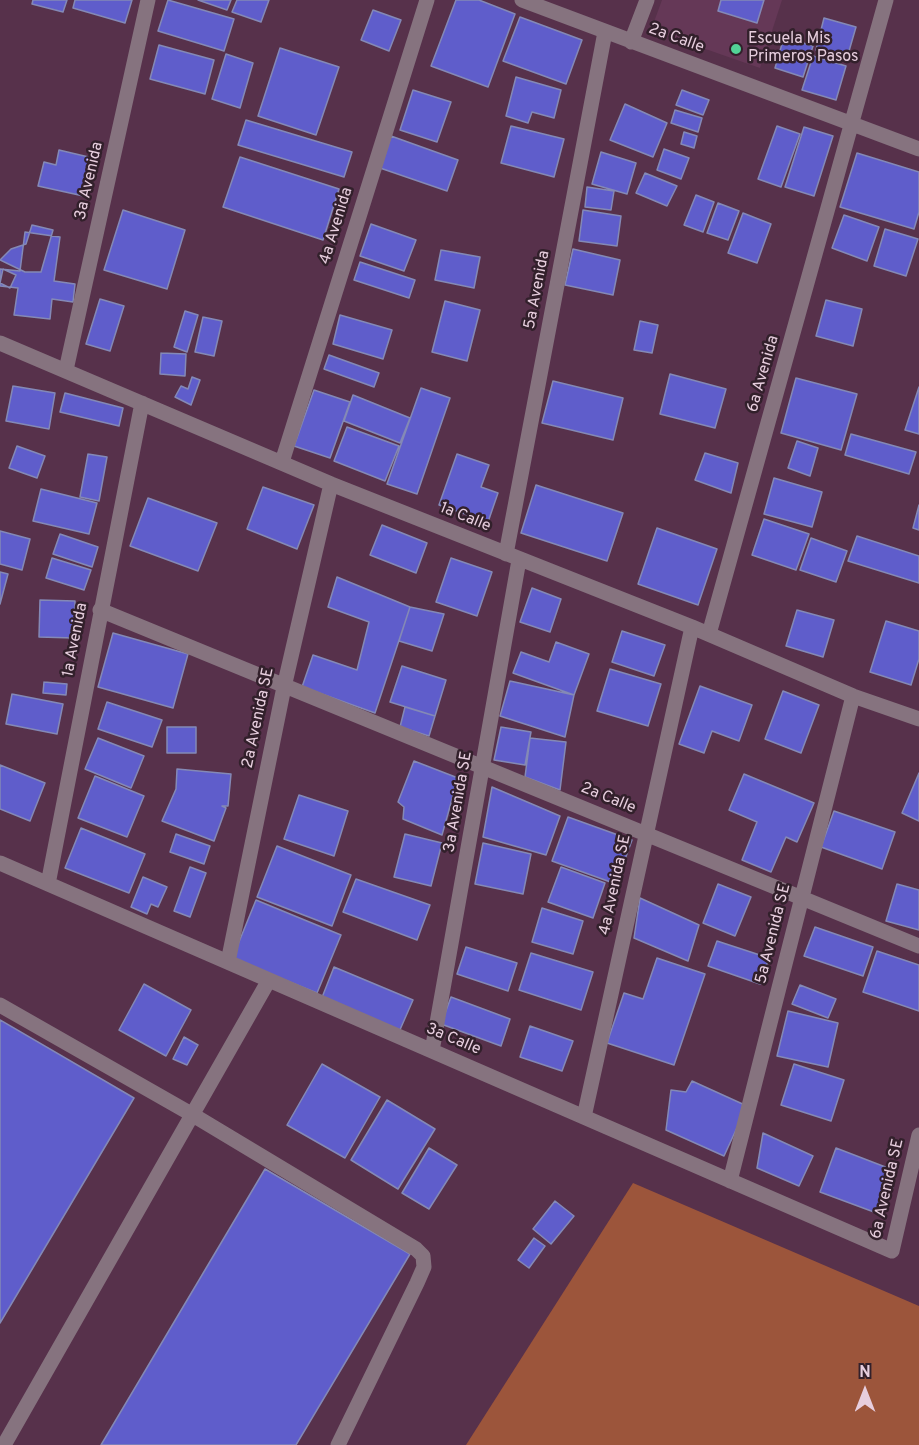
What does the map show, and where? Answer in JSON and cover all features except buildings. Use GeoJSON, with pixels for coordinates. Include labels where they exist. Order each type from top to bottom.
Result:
{"type":"FeatureCollection","features":[{"type":"Feature","properties":{"kind":"street","name":"3a Avenida"},"geometry":{"type":"LineString","coordinates":[[66,370],[148,0]]}},
{"type":"Feature","properties":{"kind":"street","name":"4a Avenida"},"geometry":{"type":"LineString","coordinates":[[282,462],[427,0]]}},
{"type":"Feature","properties":{"kind":"street","name":"2a Calle"},"geometry":{"type":"LineString","coordinates":[[522,0],[919,150]]}},
{"type":"Feature","properties":{"kind":"street"},"geometry":{"type":"LineString","coordinates":[[631,42],[647,0]]}},
{"type":"Feature","properties":{"kind":"street"},"geometry":{"type":"LineString","coordinates":[[853,124],[886,0]]}},
{"type":"Feature","properties":{"kind":"street","name":"5a Avenida"},"geometry":{"type":"LineString","coordinates":[[512,557],[605,32]]}},
{"type":"Feature","properties":{"kind":"street","name":"6a Avenida"},"geometry":{"type":"LineString","coordinates":[[709,634],[853,124]]}},
{"type":"Feature","properties":{"kind":"street","name":"1a Calle"},"geometry":{"type":"LineString","coordinates":[[0,343],[331,484],[692,627],[853,696],[919,719]]}},
{"type":"Feature","properties":{"kind":"street","name":"1a Avenida"},"geometry":{"type":"LineString","coordinates":[[48,884],[142,403]]}},
{"type":"Feature","properties":{"kind":"street","name":"2a Avenida SE"},"geometry":{"type":"LineString","coordinates":[[228,962],[284,687],[331,484]]}},
{"type":"Feature","properties":{"kind":"street","name":"3a Avenida SE"},"geometry":{"type":"LineString","coordinates":[[432,1051],[484,768],[512,557]]}},
{"type":"Feature","properties":{"kind":"street","name":"2a Calle"},"geometry":{"type":"LineString","coordinates":[[100,610],[919,946]]}},
{"type":"Feature","properties":{"kind":"street","name":"4a Avenida SE"},"geometry":{"type":"LineString","coordinates":[[584,1117],[692,627]]}},
{"type":"Feature","properties":{"kind":"street","name":"5a Avenida SE"},"geometry":{"type":"LineString","coordinates":[[730,1181],[853,696]]}},
{"type":"Feature","properties":{"kind":"street","name":"3a Calle"},"geometry":{"type":"LineString","coordinates":[[0,863],[892,1251]]}},
{"type":"Feature","properties":{"kind":"street"},"geometry":{"type":"LineString","coordinates":[[4,1445],[269,980]]}},
{"type":"Feature","properties":{"kind":"street"},"geometry":{"type":"LineString","coordinates":[[0,1005],[193,1115],[416,1249],[423,1256],[424,1267],[417,1283],[338,1445]]}},
{"type":"Feature","properties":{"kind":"street","name":"6a Avenida SE"},"geometry":{"type":"LineString","coordinates":[[892,1251],[919,1135]]}},
{"type":"Feature","properties":{"kind":"shaded area","name":"Escuela Mis Primeros Pasos"},"geometry":{"type":"Polygon","coordinates":[[[662,0],[782,0],[760,68],[651,30],[662,0]]]}},
{"type":"Feature","properties":{"kind":"shaded area"},"geometry":{"type":"Polygon","coordinates":[[[633,1183],[919,1306],[919,1445],[466,1445],[633,1183]]]}},
{"type":"Feature","properties":{"kind":"place","name":"Escuela Mis Primeros Pasos"},"geometry":{"type":"Point","coordinates":[736,49]}}]}
